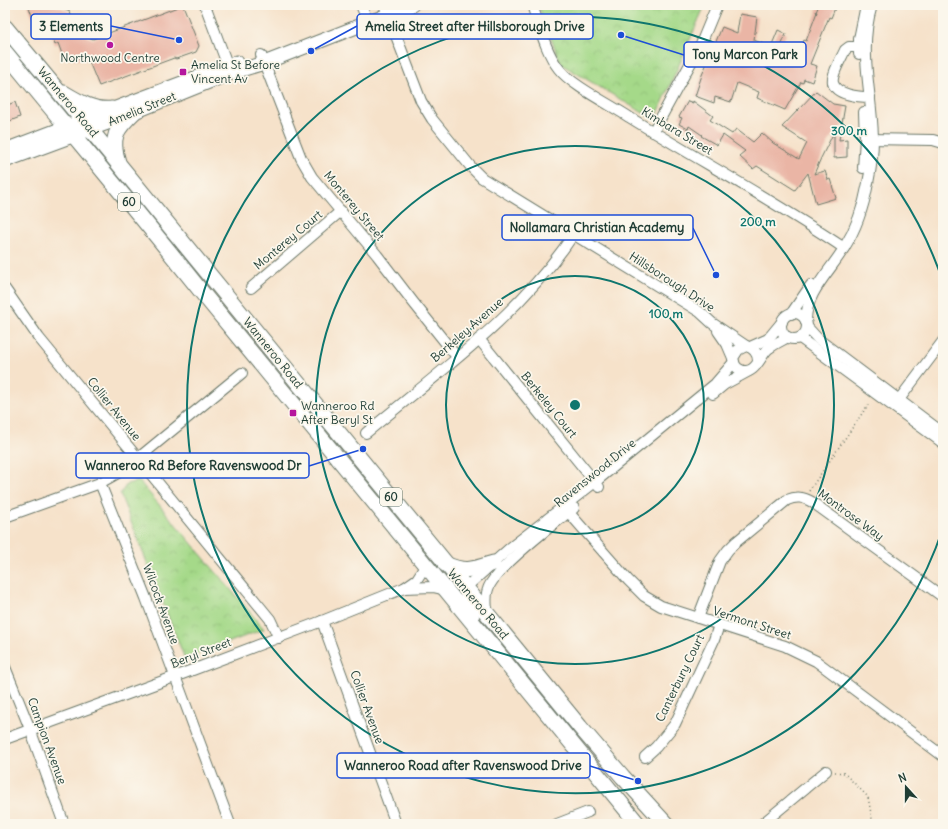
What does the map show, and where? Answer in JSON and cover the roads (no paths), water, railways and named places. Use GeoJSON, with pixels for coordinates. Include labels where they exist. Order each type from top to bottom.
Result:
{"type":"FeatureCollection","features":[{"type":"Feature","properties":{"kind":"highway","name":"Wanneroo Road"},"geometry":{"type":"LineString","coordinates":[[5,27],[594,744],[666,824]]}},
{"type":"Feature","properties":{"kind":"highway","name":"Wanneroo Road"},"geometry":{"type":"LineString","coordinates":[[5,52],[638,824]]}},
{"type":"Feature","properties":{"kind":"highway"},"geometry":{"type":"LineString","coordinates":[[55,87],[82,104],[104,110],[112,110]]}},
{"type":"Feature","properties":{"kind":"highway"},"geometry":{"type":"LineString","coordinates":[[120,166],[115,151],[115,137],[121,124],[134,112]]}},
{"type":"Feature","properties":{"kind":"highway"},"geometry":{"type":"LineString","coordinates":[[444,563],[458,570],[466,570],[493,563]]}},
{"type":"Feature","properties":{"kind":"main road","name":"Amelia Street"},"geometry":{"type":"LineString","coordinates":[[86,125],[112,110],[262,59],[365,14],[414,5]]}},
{"type":"Feature","properties":{"kind":"main road","name":"Amelia Street"},"geometry":{"type":"LineString","coordinates":[[5,150],[134,112],[229,69]]}},
{"type":"Feature","properties":{"kind":"main road","name":"Amelia Street"},"geometry":{"type":"LineString","coordinates":[[5,161],[69,131]]}},
{"type":"Feature","properties":{"kind":"street"},"geometry":{"type":"LineString","coordinates":[[205,5],[229,69]]}},
{"type":"Feature","properties":{"kind":"street","name":"Kimbara Street"},"geometry":{"type":"LineString","coordinates":[[532,5],[550,55],[559,70],[574,83],[653,132],[815,228],[842,246]]}},
{"type":"Feature","properties":{"kind":"street"},"geometry":{"type":"LineString","coordinates":[[653,132],[700,46],[717,5]]}},
{"type":"Feature","properties":{"kind":"street"},"geometry":{"type":"LineString","coordinates":[[862,47],[862,19],[866,5]]}},
{"type":"Feature","properties":{"kind":"street"},"geometry":{"type":"LineString","coordinates":[[800,338],[803,335],[806,324],[806,315],[812,295],[855,225],[868,183],[869,139],[866,97],[859,58],[872,5]]}},
{"type":"Feature","properties":{"kind":"street","name":"Hillsborough Drive"},"geometry":{"type":"LineString","coordinates":[[387,9],[422,101],[432,119],[471,168],[482,178],[700,312],[712,323],[748,347]]}},
{"type":"Feature","properties":{"kind":"street"},"geometry":{"type":"LineString","coordinates":[[862,47],[849,47],[845,50],[833,75],[832,82],[836,89],[850,96],[866,97]]}},
{"type":"Feature","properties":{"kind":"street","name":"Monterey Street"},"geometry":{"type":"LineString","coordinates":[[262,59],[301,158],[312,177],[341,211],[457,357]]}},
{"type":"Feature","properties":{"kind":"street"},"geometry":{"type":"LineString","coordinates":[[869,139],[933,140],[943,142]]}},
{"type":"Feature","properties":{"kind":"street","name":"Monterey Court"},"geometry":{"type":"LineString","coordinates":[[251,288],[341,211]]}},
{"type":"Feature","properties":{"kind":"street","name":"Berkeley Avenue"},"geometry":{"type":"LineString","coordinates":[[366,433],[479,340],[515,306],[564,248],[573,235]]}},
{"type":"Feature","properties":{"kind":"street"},"geometry":{"type":"LineString","coordinates":[[788,337],[769,348],[753,369],[749,371],[739,370],[734,360],[738,350],[768,339],[787,316],[791,314],[842,246]]}},
{"type":"Feature","properties":{"kind":"street","name":"Collier Avenue"},"geometry":{"type":"LineString","coordinates":[[5,289],[39,338],[270,619],[279,638]]}},
{"type":"Feature","properties":{"kind":"street"},"geometry":{"type":"LineString","coordinates":[[791,314],[800,315],[818,339],[943,442]]}},
{"type":"Feature","properties":{"kind":"street"},"geometry":{"type":"LineString","coordinates":[[782,322],[782,330],[788,337],[796,339],[800,338],[876,394],[896,404],[943,433]]}},
{"type":"Feature","properties":{"kind":"street","name":"Hillsborough Drive"},"geometry":{"type":"LineString","coordinates":[[712,323],[728,344],[734,360]]}},
{"type":"Feature","properties":{"kind":"street","name":"Berkeley Court"},"geometry":{"type":"LineString","coordinates":[[479,340],[597,485]]}},
{"type":"Feature","properties":{"kind":"street"},"geometry":{"type":"LineString","coordinates":[[896,404],[943,341]]}},
{"type":"Feature","properties":{"kind":"street"},"geometry":{"type":"LineString","coordinates":[[748,347],[757,353],[758,361]]}},
{"type":"Feature","properties":{"kind":"street","name":"Ravenswood Drive"},"geometry":{"type":"LineString","coordinates":[[597,485],[715,384],[734,360]]}},
{"type":"Feature","properties":{"kind":"street","name":"Ravenswood Drive"},"geometry":{"type":"LineString","coordinates":[[488,616],[486,601],[487,590],[497,574],[567,509],[725,384],[749,371]]}},
{"type":"Feature","properties":{"kind":"street"},"geometry":{"type":"LineString","coordinates":[[5,517],[100,482],[125,469],[242,373]]}},
{"type":"Feature","properties":{"kind":"street","name":"Wilcock Avenue"},"geometry":{"type":"LineString","coordinates":[[100,482],[146,598],[174,677],[230,824]]}},
{"type":"Feature","properties":{"kind":"street","name":"Montrose Way"},"geometry":{"type":"LineString","coordinates":[[698,618],[720,561],[728,550],[787,500],[796,497],[805,498],[943,597]]}},
{"type":"Feature","properties":{"kind":"street","name":"Ravenswood Drive"},"geometry":{"type":"LineString","coordinates":[[465,588],[531,531],[567,509]]}},
{"type":"Feature","properties":{"kind":"street","name":"Vermont Street"},"geometry":{"type":"LineString","coordinates":[[567,509],[628,580],[644,596],[661,606],[785,646],[816,661],[943,756]]}},
{"type":"Feature","properties":{"kind":"street","name":"Beryl Street"},"geometry":{"type":"LineString","coordinates":[[5,739],[279,638],[404,588],[417,579],[426,565]]}},
{"type":"Feature","properties":{"kind":"street","name":"Beryl Street"},"geometry":{"type":"LineString","coordinates":[[404,588],[433,587],[446,590]]}},
{"type":"Feature","properties":{"kind":"street"},"geometry":{"type":"LineString","coordinates":[[465,588],[465,597],[468,604],[492,646]]}},
{"type":"Feature","properties":{"kind":"street","name":"Collier Avenue"},"geometry":{"type":"LineString","coordinates":[[322,621],[396,824]]}},
{"type":"Feature","properties":{"kind":"street","name":"Canterbury Court"},"geometry":{"type":"LineString","coordinates":[[645,758],[675,724],[714,640],[719,625]]}},
{"type":"Feature","properties":{"kind":"street","name":"Campion Avenue"},"geometry":{"type":"LineString","coordinates":[[5,667],[30,729],[64,824]]}},
{"type":"Feature","properties":{"kind":"street"},"geometry":{"type":"LineString","coordinates":[[762,824],[826,771]]}},
{"type":"Feature","properties":{"kind":"street"},"geometry":{"type":"LineString","coordinates":[[557,824],[588,812]]}},
{"type":"Feature","properties":{"kind":"place","name":"Tony Marcon Park"},"geometry":{"type":"Point","coordinates":[621,35]}},
{"type":"Feature","properties":{"kind":"place","name":"3 Elements"},"geometry":{"type":"Point","coordinates":[179,40]}},
{"type":"Feature","properties":{"kind":"place","name":"Northwood Centre"},"geometry":{"type":"Point","coordinates":[110,45]}},
{"type":"Feature","properties":{"kind":"place","name":"Amelia Street after Hillsborough Drive"},"geometry":{"type":"Point","coordinates":[311,51]}},
{"type":"Feature","properties":{"kind":"place","name":"Amelia St Before Vincent Av"},"geometry":{"type":"Point","coordinates":[183,72]}},
{"type":"Feature","properties":{"kind":"place","name":"Nollamara Christian Academy"},"geometry":{"type":"Point","coordinates":[716,275]}},
{"type":"Feature","properties":{"kind":"place","name":"Wanneroo Rd After Beryl St"},"geometry":{"type":"Point","coordinates":[293,413]}},
{"type":"Feature","properties":{"kind":"place","name":"Wanneroo Rd Before Ravenswood Dr"},"geometry":{"type":"Point","coordinates":[363,449]}},
{"type":"Feature","properties":{"kind":"place","name":"Wanneroo Road after Ravenswood Drive"},"geometry":{"type":"Point","coordinates":[638,781]}}]}
